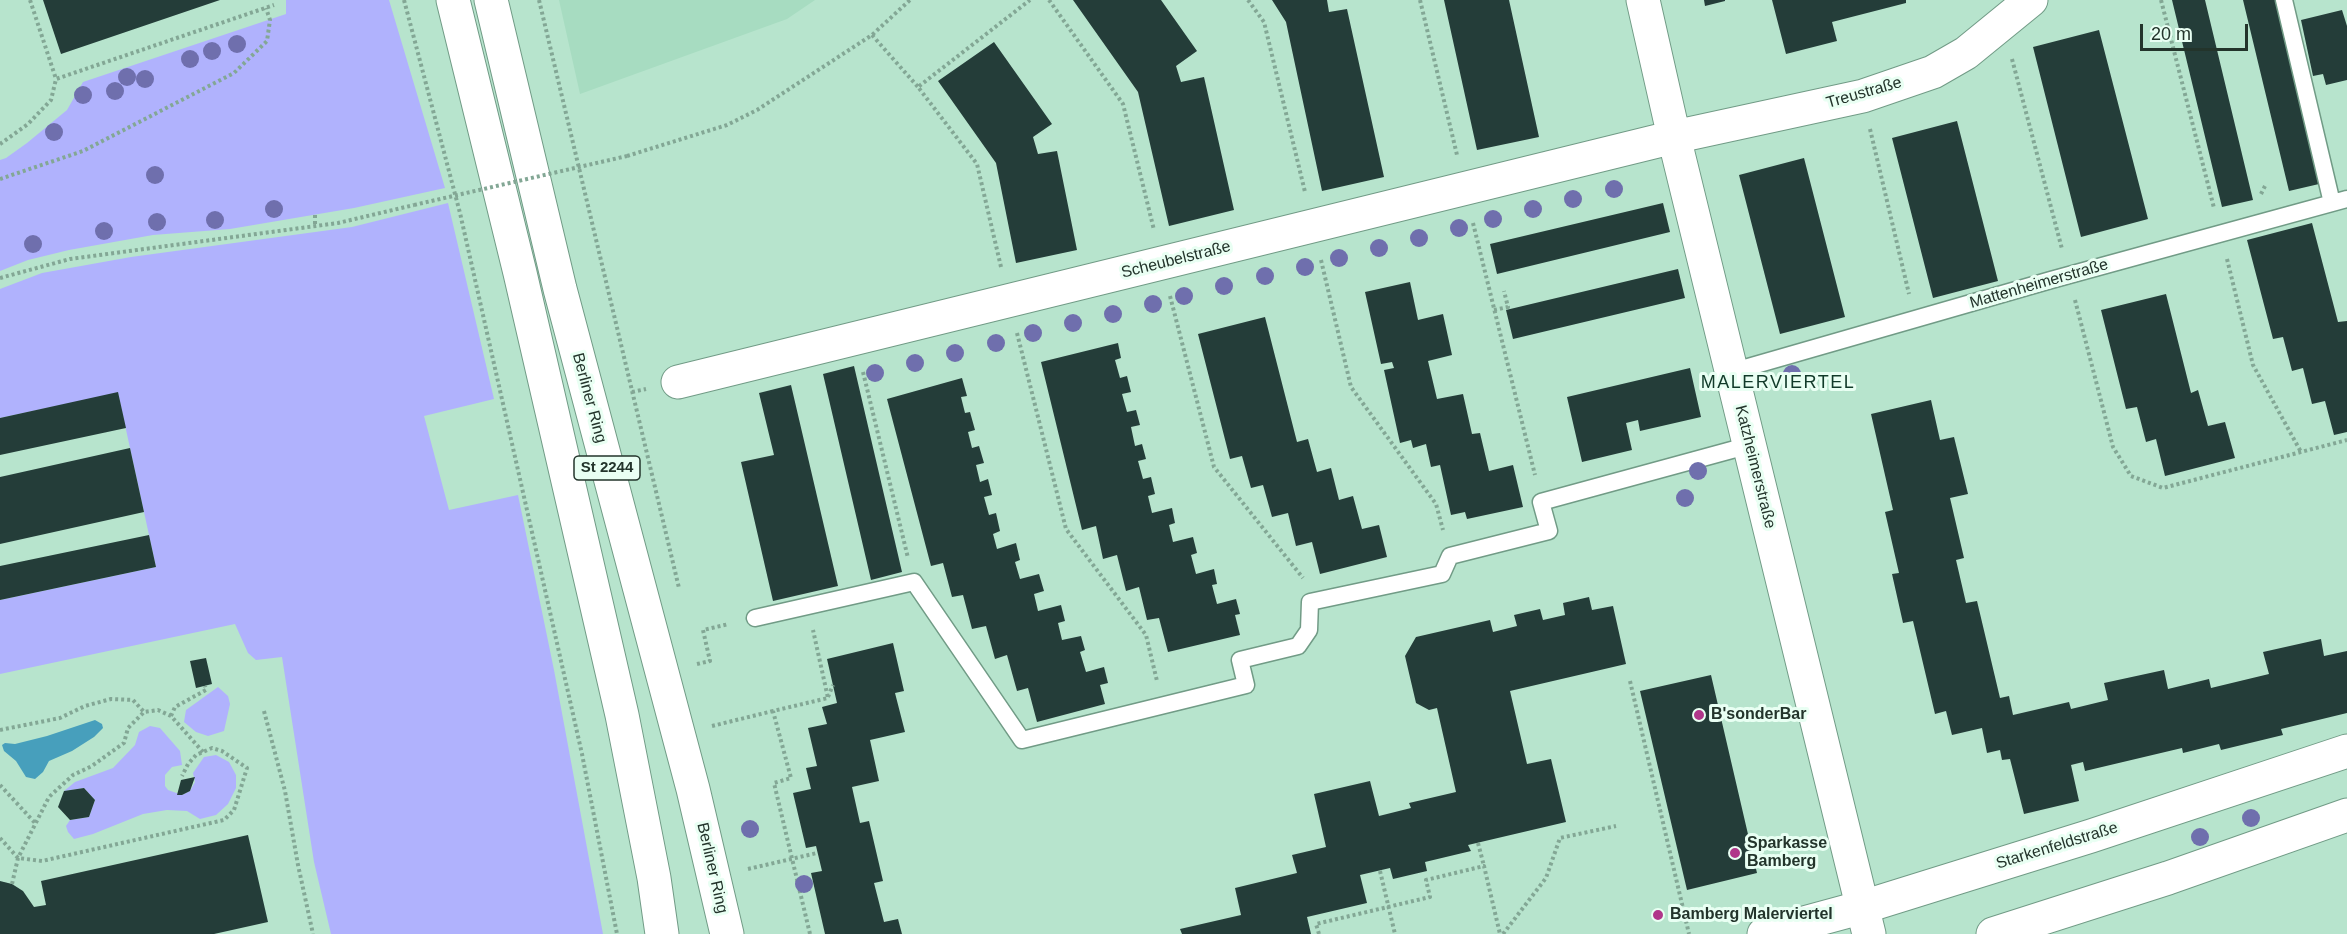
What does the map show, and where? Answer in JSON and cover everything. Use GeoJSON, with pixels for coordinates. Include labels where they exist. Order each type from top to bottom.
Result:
{"type":"FeatureCollection","features":[{"type":"Feature","properties":{"kind":"street","name":"St 2244"},"geometry":{"type":"LineString","coordinates":[[453,0],[520,273],[622,715],[654,878],[662,934]]}},
{"type":"Feature","properties":{"kind":"street","name":"Berliner Ring"},"geometry":{"type":"LineString","coordinates":[[492,0],[560,289],[693,789],[727,934]]}},
{"type":"Feature","properties":{"kind":"street","name":"Katzheimerstraße"},"geometry":{"type":"LineString","coordinates":[[1643,0],[1674,137],[1866,920]]}},
{"type":"Feature","properties":{"kind":"street","name":"Treustraße"},"geometry":{"type":"LineString","coordinates":[[1674,137],[1863,96],[1933,72],[1966,53],[2031,0]]}},
{"type":"Feature","properties":{"kind":"street","name":"Scheubelstraße"},"geometry":{"type":"LineString","coordinates":[[678,382],[1674,137]]}},
{"type":"Feature","properties":{"kind":"street","name":"Starkenfeldstraße"},"geometry":{"type":"LineString","coordinates":[[1764,934],[1866,920],[2148,818],[2347,751]]}},
{"type":"Feature","properties":{"kind":"street"},"geometry":{"type":"LineString","coordinates":[[1992,934],[2168,878],[2347,815]]}},
{"type":"Feature","properties":{"kind":"lane"},"geometry":{"type":"LineString","coordinates":[[2284,0],[2339,201]]}},
{"type":"Feature","properties":{"kind":"lane","name":"Mattenheimerstraße"},"geometry":{"type":"LineString","coordinates":[[1731,372],[2069,275],[2339,201]]}},
{"type":"Feature","properties":{"kind":"lane"},"geometry":{"type":"LineString","coordinates":[[755,618],[914,582],[1022,740],[1246,685],[1240,660],[1298,646],[1309,630],[1310,602],[1442,574],[1450,556],[1549,531],[1541,502],[1750,445]]}},
{"type":"Feature","properties":{"kind":"path"},"geometry":{"type":"LineString","coordinates":[[0,144],[28,124],[51,100],[56,79],[30,0]]}},
{"type":"Feature","properties":{"kind":"path"},"geometry":{"type":"LineString","coordinates":[[404,0],[460,213],[582,754],[617,934]]}},
{"type":"Feature","properties":{"kind":"path"},"geometry":{"type":"LineString","coordinates":[[539,0],[681,596]]}},
{"type":"Feature","properties":{"kind":"path"},"geometry":{"type":"LineString","coordinates":[[0,278],[70,260],[315,227],[627,156],[727,125],[747,115],[803,82],[872,35],[909,0]]}},
{"type":"Feature","properties":{"kind":"path"},"geometry":{"type":"LineString","coordinates":[[918,87],[1030,0]]}},
{"type":"Feature","properties":{"kind":"path"},"geometry":{"type":"LineString","coordinates":[[1049,0],[1123,104],[1214,467],[1302,576]]}},
{"type":"Feature","properties":{"kind":"path"},"geometry":{"type":"LineString","coordinates":[[1248,0],[1264,22],[1351,387],[1436,504],[1450,556]]}},
{"type":"Feature","properties":{"kind":"path"},"geometry":{"type":"LineString","coordinates":[[1420,0],[1541,502]]}},
{"type":"Feature","properties":{"kind":"path"},"geometry":{"type":"LineString","coordinates":[[2160,0],[2253,365],[2301,452]]}},
{"type":"Feature","properties":{"kind":"path"},"geometry":{"type":"LineString","coordinates":[[56,79],[274,5]]}},
{"type":"Feature","properties":{"kind":"path"},"geometry":{"type":"LineString","coordinates":[[0,179],[83,150],[234,74],[267,41],[270,20],[266,9]]}},
{"type":"Feature","properties":{"kind":"path"},"geometry":{"type":"LineString","coordinates":[[2002,24],[2069,275]]}},
{"type":"Feature","properties":{"kind":"path"},"geometry":{"type":"LineString","coordinates":[[872,35],[918,87],[977,164],[1066,529],[1146,635],[1163,705]]}},
{"type":"Feature","properties":{"kind":"path"},"geometry":{"type":"LineString","coordinates":[[1863,96],[1915,319]]}},
{"type":"Feature","properties":{"kind":"path"},"geometry":{"type":"LineString","coordinates":[[315,215],[315,227]]}},
{"type":"Feature","properties":{"kind":"path"},"geometry":{"type":"LineString","coordinates":[[1494,310],[1508,307],[1504,291]]}},
{"type":"Feature","properties":{"kind":"path"},"geometry":{"type":"LineString","coordinates":[[2079,315],[2113,447],[2131,476],[2163,488],[2347,440]]}},
{"type":"Feature","properties":{"kind":"path"},"geometry":{"type":"LineString","coordinates":[[855,339],[914,582]]}},
{"type":"Feature","properties":{"kind":"path"},"geometry":{"type":"LineString","coordinates":[[808,606],[828,698]]}},
{"type":"Feature","properties":{"kind":"path"},"geometry":{"type":"LineString","coordinates":[[697,664],[710,661],[704,630],[755,618]]}},
{"type":"Feature","properties":{"kind":"path"},"geometry":{"type":"LineString","coordinates":[[694,653],[699,672]]}},
{"type":"Feature","properties":{"kind":"path"},"geometry":{"type":"LineString","coordinates":[[1630,681],[1689,934]]}},
{"type":"Feature","properties":{"kind":"path"},"geometry":{"type":"LineString","coordinates":[[828,698],[833,685]]}},
{"type":"Feature","properties":{"kind":"path"},"geometry":{"type":"LineString","coordinates":[[171,716],[175,706],[206,690],[204,686]]}},
{"type":"Feature","properties":{"kind":"path"},"geometry":{"type":"LineString","coordinates":[[713,738],[711,726],[828,698]]}},
{"type":"Feature","properties":{"kind":"path"},"geometry":{"type":"LineString","coordinates":[[0,730],[60,718],[85,706],[111,699],[133,700],[144,712]]}},
{"type":"Feature","properties":{"kind":"path"},"geometry":{"type":"LineString","coordinates":[[12,884],[18,858],[49,797],[57,788],[124,743],[128,728],[144,712],[158,710],[171,716],[203,752]]}},
{"type":"Feature","properties":{"kind":"path"},"geometry":{"type":"LineString","coordinates":[[264,711],[285,791],[313,934]]}},
{"type":"Feature","properties":{"kind":"path"},"geometry":{"type":"LineString","coordinates":[[773,711],[790,778],[774,783],[810,934]]}},
{"type":"Feature","properties":{"kind":"path"},"geometry":{"type":"LineString","coordinates":[[0,838],[18,858],[42,861],[224,820],[234,810],[247,768],[222,751],[212,748],[196,755],[182,776]]}},
{"type":"Feature","properties":{"kind":"path"},"geometry":{"type":"LineString","coordinates":[[0,785],[36,824]]}},
{"type":"Feature","properties":{"kind":"path"},"geometry":{"type":"LineString","coordinates":[[1502,934],[1546,878],[1560,838],[1616,826]]}},
{"type":"Feature","properties":{"kind":"path"},"geometry":{"type":"LineString","coordinates":[[1478,843],[1502,934]]}},
{"type":"Feature","properties":{"kind":"path"},"geometry":{"type":"LineString","coordinates":[[742,860],[745,870],[817,853]]}},
{"type":"Feature","properties":{"kind":"path"},"geometry":{"type":"LineString","coordinates":[[1319,934],[1316,924],[1430,897],[1426,880],[1484,866]]}},
{"type":"Feature","properties":{"kind":"path"},"geometry":{"type":"LineString","coordinates":[[1380,871],[1395,934]]}},
{"type":"Feature","properties":{"kind":"shaded area"},"geometry":{"type":"Polygon","coordinates":[[[286,0],[389,0],[445,188],[354,208],[230,229],[153,235],[69,250],[28,260],[0,271],[0,160],[27,143],[67,110],[83,82],[286,14],[286,0]]]}},
{"type":"Feature","properties":{"kind":"shaded area"},"geometry":{"type":"Polygon","coordinates":[[[559,0],[815,0],[787,19],[580,94],[559,0]]]}},
{"type":"Feature","properties":{"kind":"shaded area"},"geometry":{"type":"Polygon","coordinates":[[[448,203],[494,399],[424,416],[449,510],[518,495],[554,670],[603,934],[331,934],[314,862],[282,657],[256,660],[248,653],[235,624],[0,674],[0,600],[156,567],[118,393],[0,418],[0,289],[42,273],[131,257],[352,227],[448,203]]]}},
{"type":"Feature","properties":{"kind":"shaded area"},"geometry":{"type":"Polygon","coordinates":[[[218,687],[228,696],[230,704],[224,731],[208,736],[196,732],[184,722],[186,710],[218,687]]]}},
{"type":"Feature","properties":{"kind":"shaded area"},"geometry":{"type":"Polygon","coordinates":[[[95,720],[102,724],[103,728],[94,737],[72,751],[49,761],[43,772],[35,779],[26,777],[16,761],[4,751],[2,745],[47,736],[95,720]]]}},
{"type":"Feature","properties":{"kind":"shaded area"},"geometry":{"type":"Polygon","coordinates":[[[150,726],[160,728],[180,751],[182,765],[172,767],[165,775],[165,786],[168,790],[182,795],[190,791],[195,782],[193,773],[204,757],[216,755],[229,762],[236,775],[236,788],[228,804],[216,815],[200,819],[187,811],[167,810],[143,814],[74,839],[66,826],[70,820],[89,817],[95,800],[84,788],[64,791],[75,782],[113,768],[135,745],[139,732],[150,726]]]}},
{"type":"Feature","properties":{"kind":"building"},"geometry":{"type":"Polygon","coordinates":[[[43,0],[220,0],[61,54],[43,0]]]}},
{"type":"Feature","properties":{"kind":"building"},"geometry":{"type":"Polygon","coordinates":[[[1073,0],[1161,0],[1197,51],[1176,66],[1181,82],[1204,77],[1234,210],[1169,226],[1138,92],[1073,0]]]}},
{"type":"Feature","properties":{"kind":"building"},"geometry":{"type":"Polygon","coordinates":[[[1272,0],[1327,0],[1329,12],[1347,9],[1384,177],[1322,191],[1286,22],[1272,0]]]}},
{"type":"Feature","properties":{"kind":"building"},"geometry":{"type":"Polygon","coordinates":[[[1444,0],[1509,0],[1539,137],[1477,150],[1444,0]]]}},
{"type":"Feature","properties":{"kind":"building"},"geometry":{"type":"Polygon","coordinates":[[[1704,0],[1725,0],[1725,1],[1705,6],[1704,0]]]}},
{"type":"Feature","properties":{"kind":"building"},"geometry":{"type":"Polygon","coordinates":[[[1772,0],[1906,0],[1906,3],[1832,22],[1837,41],[1786,54],[1772,0]]]}},
{"type":"Feature","properties":{"kind":"building"},"geometry":{"type":"Polygon","coordinates":[[[2172,0],[2205,0],[2253,200],[2222,207],[2172,0]]]}},
{"type":"Feature","properties":{"kind":"building"},"geometry":{"type":"Polygon","coordinates":[[[2243,0],[2275,0],[2319,184],[2289,191],[2243,0]]]}},
{"type":"Feature","properties":{"kind":"building"},"geometry":{"type":"Polygon","coordinates":[[[2342,10],[2347,26],[2347,80],[2326,85],[2323,74],[2313,76],[2301,20],[2342,10]]]}},
{"type":"Feature","properties":{"kind":"building"},"geometry":{"type":"Polygon","coordinates":[[[2099,30],[2148,219],[2081,237],[2033,47],[2099,30]]]}},
{"type":"Feature","properties":{"kind":"building"},"geometry":{"type":"Polygon","coordinates":[[[994,42],[1052,124],[1033,137],[1038,154],[1057,151],[1077,250],[1016,263],[996,163],[938,81],[994,42]]]}},
{"type":"Feature","properties":{"kind":"building"},"geometry":{"type":"Polygon","coordinates":[[[1957,121],[1998,281],[1933,298],[1892,138],[1957,121]]]}},
{"type":"Feature","properties":{"kind":"building"},"geometry":{"type":"Polygon","coordinates":[[[1804,158],[1845,317],[1780,334],[1739,175],[1804,158]]]}},
{"type":"Feature","properties":{"kind":"building"},"geometry":{"type":"Polygon","coordinates":[[[1663,203],[1670,232],[1497,274],[1490,244],[1663,203]]]}},
{"type":"Feature","properties":{"kind":"building"},"geometry":{"type":"Polygon","coordinates":[[[2312,223],[2338,322],[2347,321],[2347,432],[2334,435],[2325,401],[2312,404],[2303,368],[2292,371],[2283,337],[2273,339],[2247,240],[2312,223]]]}},
{"type":"Feature","properties":{"kind":"building"},"geometry":{"type":"Polygon","coordinates":[[[1678,269],[1685,298],[1513,339],[1506,310],[1678,269]]]}},
{"type":"Feature","properties":{"kind":"building"},"geometry":{"type":"Polygon","coordinates":[[[1410,282],[1418,320],[1443,314],[1452,355],[1428,361],[1437,399],[1463,394],[1472,434],[1480,433],[1489,471],[1513,465],[1523,507],[1467,519],[1465,512],[1451,515],[1440,465],[1431,467],[1426,444],[1413,448],[1411,440],[1400,443],[1384,370],[1394,368],[1392,362],[1381,364],[1365,292],[1410,282]]]}},
{"type":"Feature","properties":{"kind":"building"},"geometry":{"type":"Polygon","coordinates":[[[2166,294],[2191,393],[2198,390],[2208,426],[2225,422],[2235,458],[2165,476],[2156,439],[2146,442],[2137,407],[2126,409],[2101,310],[2166,294]]]}},
{"type":"Feature","properties":{"kind":"building"},"geometry":{"type":"Polygon","coordinates":[[[1265,317],[1297,442],[1308,439],[1317,472],[1331,468],[1339,500],[1353,496],[1362,529],[1379,525],[1387,557],[1320,574],[1312,542],[1296,546],[1288,513],[1272,517],[1263,485],[1251,488],[1242,456],[1230,459],[1198,334],[1265,317]]]}},
{"type":"Feature","properties":{"kind":"building"},"geometry":{"type":"Polygon","coordinates":[[[1118,343],[1121,358],[1115,360],[1120,378],[1127,376],[1131,392],[1122,394],[1127,412],[1136,410],[1140,425],[1131,427],[1135,446],[1142,444],[1146,459],[1138,461],[1143,479],[1151,477],[1155,494],[1148,496],[1152,513],[1172,508],[1175,523],[1169,525],[1173,542],[1193,537],[1197,553],[1191,555],[1196,574],[1214,569],[1217,584],[1212,585],[1217,604],[1236,599],[1240,614],[1235,615],[1240,635],[1168,652],[1159,618],[1147,620],[1139,587],[1126,591],[1117,555],[1103,559],[1096,526],[1082,530],[1041,362],[1118,343]]]}},
{"type":"Feature","properties":{"kind":"building"},"geometry":{"type":"Polygon","coordinates":[[[854,366],[902,572],[871,580],[823,374],[854,366]]]}},
{"type":"Feature","properties":{"kind":"building"},"geometry":{"type":"Polygon","coordinates":[[[1690,368],[1701,417],[1640,431],[1638,420],[1626,423],[1632,450],[1582,462],[1567,397],[1690,368]]]}},
{"type":"Feature","properties":{"kind":"building"},"geometry":{"type":"Polygon","coordinates":[[[962,378],[967,396],[961,397],[965,413],[970,412],[975,430],[968,432],[972,448],[979,446],[984,463],[976,465],[980,482],[988,479],[992,495],[984,497],[989,515],[996,513],[1000,531],[993,534],[997,549],[1016,543],[1020,560],[1015,562],[1020,579],[1039,574],[1044,591],[1034,594],[1038,611],[1061,605],[1065,621],[1058,623],[1062,640],[1081,636],[1085,650],[1080,652],[1086,672],[1104,667],[1108,683],[1100,685],[1105,704],[1037,722],[1028,688],[1017,691],[1007,655],[995,659],[986,626],[972,629],[963,595],[952,597],[943,563],[931,566],[887,399],[962,378]]]}},
{"type":"Feature","properties":{"kind":"building"},"geometry":{"type":"Polygon","coordinates":[[[791,385],[838,586],[773,601],[741,462],[774,455],[759,393],[791,385]]]}},
{"type":"Feature","properties":{"kind":"building"},"geometry":{"type":"Polygon","coordinates":[[[118,392],[126,428],[0,455],[0,418],[118,392]]]}},
{"type":"Feature","properties":{"kind":"building"},"geometry":{"type":"Polygon","coordinates":[[[1931,400],[1940,440],[1954,437],[1968,494],[1950,498],[1964,558],[1956,560],[1966,603],[1977,601],[2000,698],[2009,696],[2013,715],[2069,702],[2071,709],[2108,700],[2104,683],[2164,670],[2168,689],[2209,679],[2211,688],[2269,674],[2263,652],[2321,639],[2324,656],[2347,651],[2347,713],[2281,729],[2283,735],[2221,750],[2219,744],[2183,753],[2182,748],[2085,771],[2083,762],[2071,765],[2079,801],[2024,814],[2010,759],[2002,760],[2000,750],[1987,753],[1982,728],[1952,735],[1946,711],[1935,714],[1913,621],[1903,623],[1892,574],[1899,573],[1885,512],[1893,510],[1871,414],[1931,400]]]}},
{"type":"Feature","properties":{"kind":"building"},"geometry":{"type":"Polygon","coordinates":[[[130,448],[144,512],[0,544],[0,477],[130,448]]]}},
{"type":"Feature","properties":{"kind":"building"},"geometry":{"type":"Polygon","coordinates":[[[149,535],[156,567],[0,600],[0,566],[149,535]]]}},
{"type":"Feature","properties":{"kind":"building"},"geometry":{"type":"Polygon","coordinates":[[[1589,597],[1592,610],[1613,606],[1626,664],[1510,691],[1527,764],[1551,759],[1566,822],[1468,845],[1471,851],[1425,862],[1427,871],[1393,879],[1390,868],[1360,875],[1367,903],[1307,917],[1311,934],[1182,934],[1180,929],[1241,915],[1235,888],[1297,873],[1292,855],[1326,847],[1314,794],[1370,781],[1379,816],[1411,808],[1409,803],[1456,792],[1437,708],[1429,710],[1416,703],[1405,656],[1416,637],[1490,620],[1493,632],[1517,626],[1514,615],[1540,609],[1543,620],[1565,615],[1563,603],[1589,597]]]}},
{"type":"Feature","properties":{"kind":"building"},"geometry":{"type":"Polygon","coordinates":[[[893,643],[904,691],[895,693],[905,732],[870,740],[879,781],[852,787],[860,823],[869,821],[883,881],[874,883],[884,922],[898,919],[902,934],[825,934],[811,873],[822,871],[816,846],[806,848],[793,793],[811,789],[806,768],[817,766],[808,728],[827,724],[822,707],[837,703],[827,659],[893,643]]]}},
{"type":"Feature","properties":{"kind":"building"},"geometry":{"type":"Polygon","coordinates":[[[206,658],[212,684],[196,688],[190,661],[206,658]]]}},
{"type":"Feature","properties":{"kind":"building"},"geometry":{"type":"Polygon","coordinates":[[[1711,675],[1757,873],[1687,890],[1640,691],[1711,675]]]}},
{"type":"Feature","properties":{"kind":"building"},"geometry":{"type":"Polygon","coordinates":[[[195,777],[190,791],[177,795],[181,780],[195,777]]]}},
{"type":"Feature","properties":{"kind":"building"},"geometry":{"type":"Polygon","coordinates":[[[84,788],[95,800],[89,817],[70,820],[58,807],[64,791],[84,788]]]}},
{"type":"Feature","properties":{"kind":"building"},"geometry":{"type":"Polygon","coordinates":[[[248,835],[268,922],[214,934],[0,934],[0,881],[12,884],[23,891],[34,907],[46,905],[41,881],[248,835]]]}},
{"type":"Feature","properties":{"kind":"place","name":"B'sonderBar"},"geometry":{"type":"Point","coordinates":[1699,715]}},
{"type":"Feature","properties":{"kind":"place","name":"Sparkasse Bamberg"},"geometry":{"type":"Point","coordinates":[1735,853]}},
{"type":"Feature","properties":{"kind":"place","name":"Bamberg Malerviertel"},"geometry":{"type":"Point","coordinates":[1658,915]}},
{"type":"Feature","properties":{"kind":"district","name":"MALERVIERTEL"},"geometry":{"type":"Point","coordinates":[1778,383]}}]}
